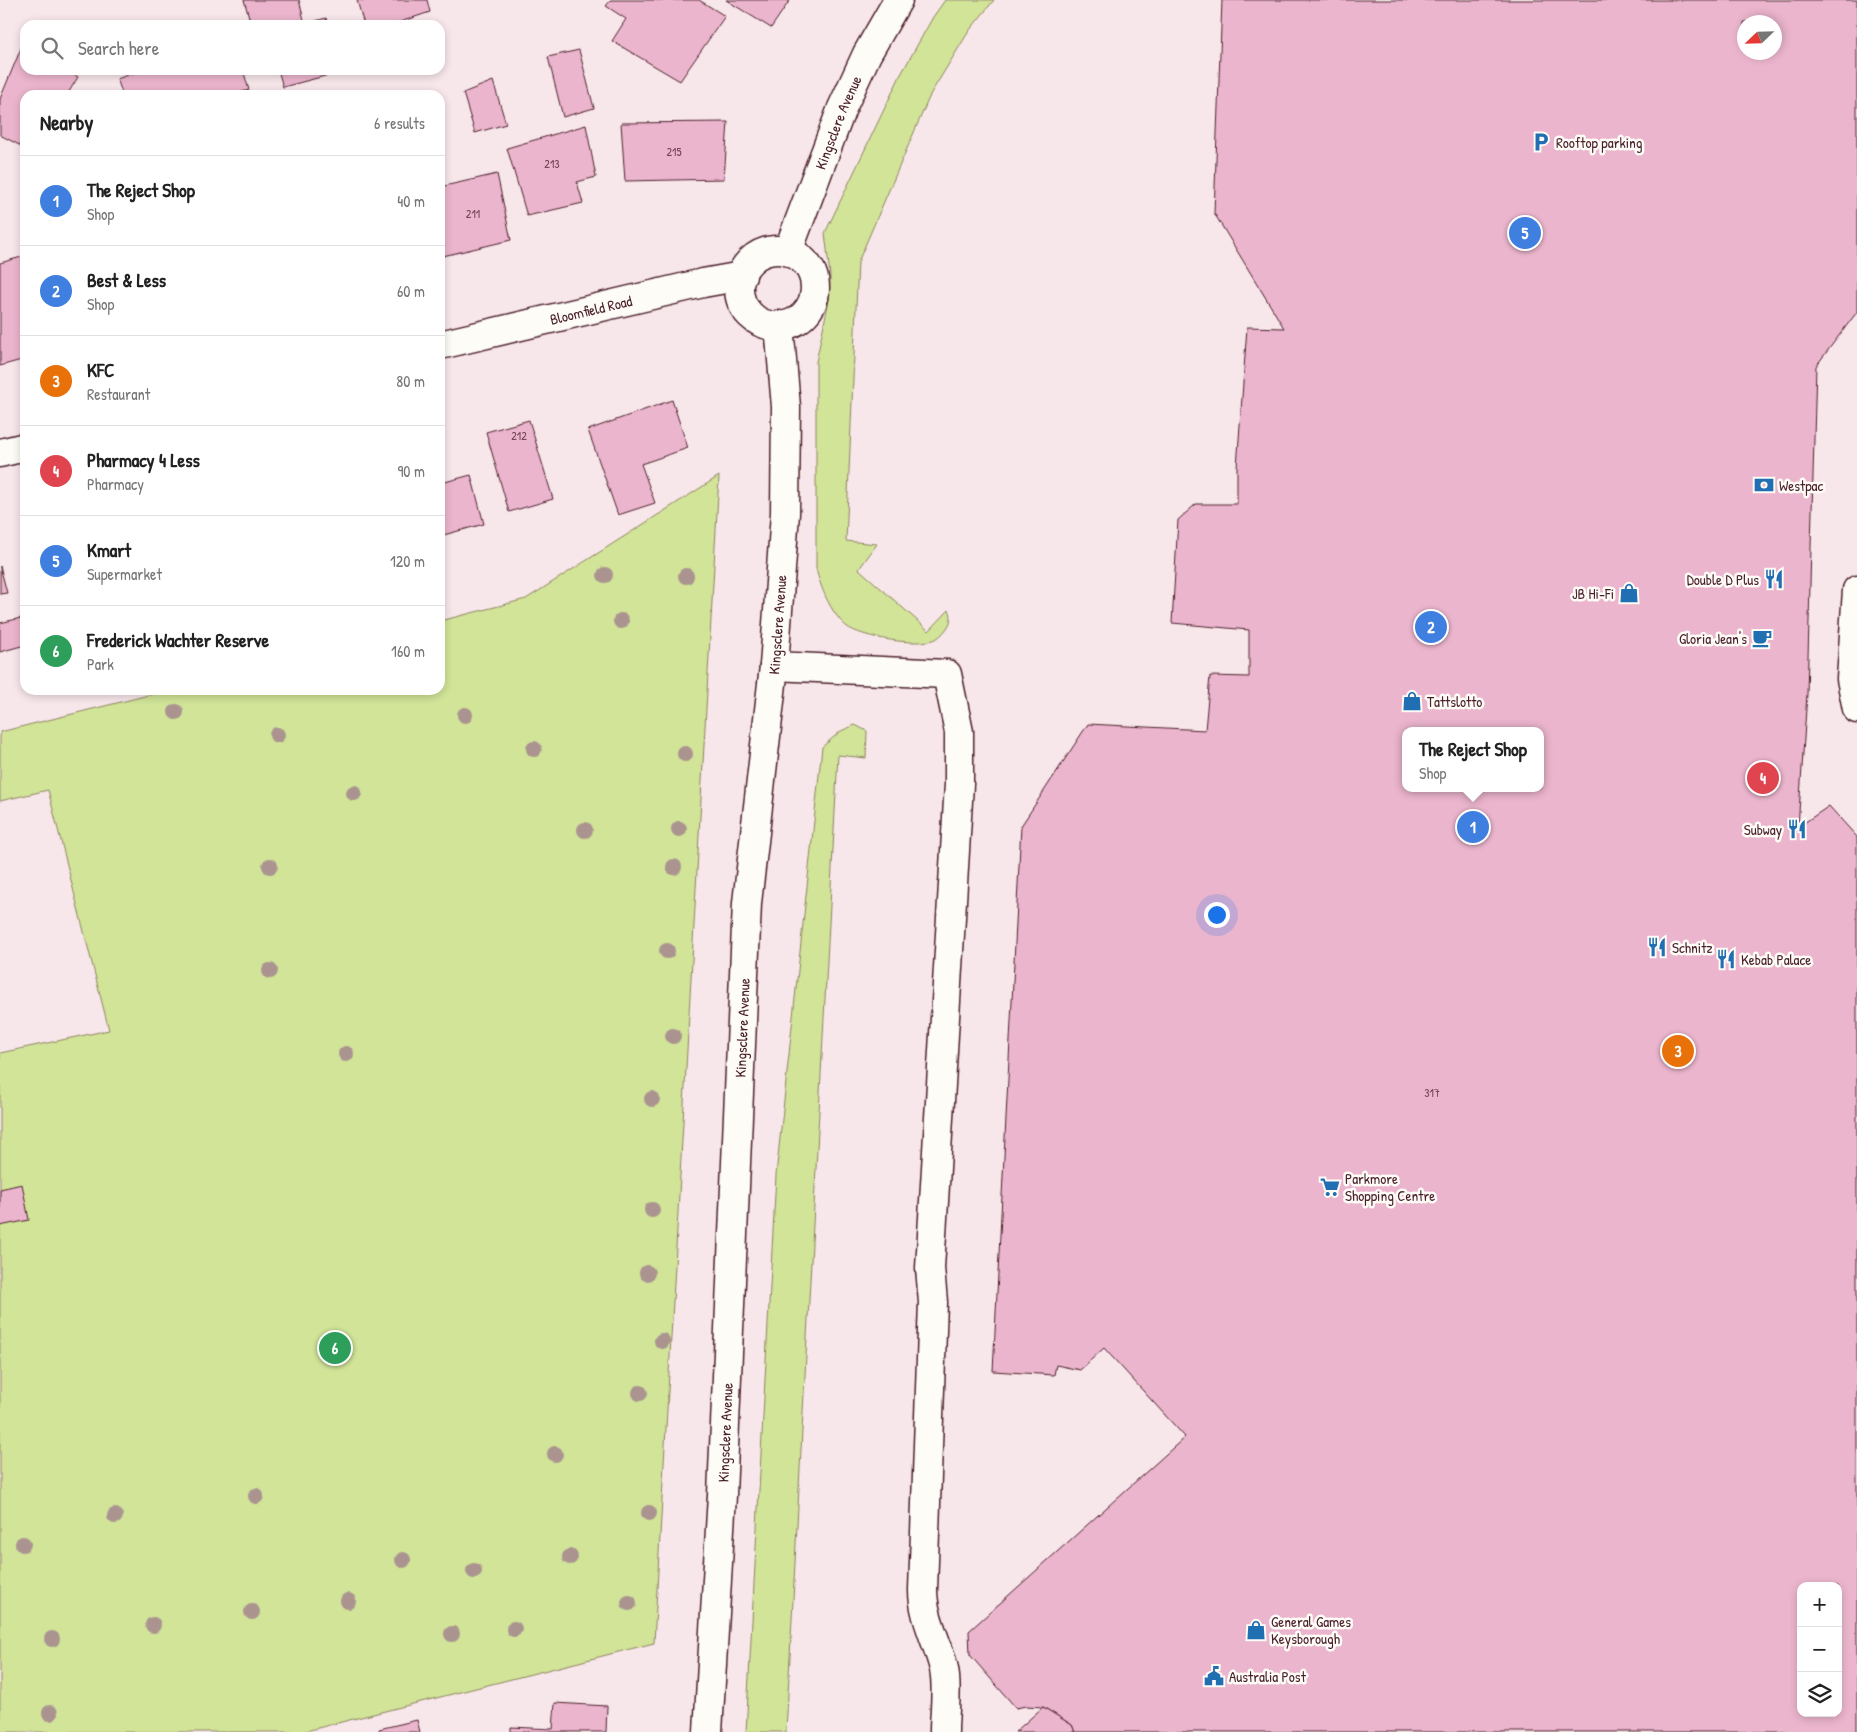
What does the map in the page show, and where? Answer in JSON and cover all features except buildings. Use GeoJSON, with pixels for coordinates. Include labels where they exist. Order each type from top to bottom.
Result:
{"type":"FeatureCollection","features":[{"type":"Feature","properties":{"kind":"main road","name":"Kingsclere Avenue"},"geometry":{"type":"LineString","coordinates":[[788,251],[826,144],[867,54],[898,0]]}},
{"type":"Feature","properties":{"kind":"main road"},"geometry":{"type":"LineString","coordinates":[[769,251],[788,251],[797,255],[810,269],[814,278],[814,297],[811,306],[797,320],[779,326],[769,324],[750,314],[741,296],[742,276],[745,267],[759,254],[769,251]]}},
{"type":"Feature","properties":{"kind":"main road","name":"Bloomfield Road"},"geometry":{"type":"LineString","coordinates":[[445,344],[703,283],[742,276]]}},
{"type":"Feature","properties":{"kind":"main road","name":"Kingsclere Avenue"},"geometry":{"type":"LineString","coordinates":[[708,1732],[722,1495],[747,902],[774,666],[785,513],[786,407],[779,326]]}},
{"type":"Feature","properties":{"kind":"main road"},"geometry":{"type":"LineString","coordinates":[[0,453],[20,448]]}},
{"type":"Feature","properties":{"kind":"main road"},"geometry":{"type":"LineString","coordinates":[[1857,590],[1851,679],[1857,709]]}},
{"type":"Feature","properties":{"kind":"main road"},"geometry":{"type":"LineString","coordinates":[[774,666],[947,674],[959,732],[959,784],[930,1268],[932,1302],[923,1590],[926,1614],[944,1670],[946,1688],[944,1732]]}},
{"type":"Feature","properties":{"kind":"green space"},"geometry":{"type":"Polygon","coordinates":[[[945,0],[994,0],[969,31],[931,93],[858,262],[846,541],[877,544],[859,569],[929,631],[949,610],[951,616],[948,627],[936,639],[904,642],[864,634],[846,626],[835,614],[823,592],[816,569],[816,362],[829,300],[830,275],[825,233],[900,76],[933,17],[945,0]]]}},
{"type":"Feature","properties":{"kind":"green space"},"geometry":{"type":"Polygon","coordinates":[[[719,476],[654,1643],[302,1732],[0,1732],[0,1053],[109,1030],[48,790],[0,801],[0,732],[149,695],[445,695],[445,620],[526,599],[719,476]]]}},
{"type":"Feature","properties":{"kind":"green space"},"geometry":{"type":"Polygon","coordinates":[[[855,725],[867,731],[866,758],[838,755],[786,1732],[746,1732],[776,1175],[822,747],[841,731],[855,725]]]}},
{"type":"Feature","properties":{"kind":"place","name":"Rooftop parking"},"geometry":{"type":"Point","coordinates":[1541,142]}},
{"type":"Feature","properties":{"kind":"place","name":"Kmart"},"geometry":{"type":"Point","coordinates":[1525,233]}},
{"type":"Feature","properties":{"kind":"place","name":"Westpac"},"geometry":{"type":"Point","coordinates":[1764,485]}},
{"type":"Feature","properties":{"kind":"place","name":"Double D Plus"},"geometry":{"type":"Point","coordinates":[1774,579]}},
{"type":"Feature","properties":{"kind":"place","name":"JB Hi-Fi"},"geometry":{"type":"Point","coordinates":[1629,593]}},
{"type":"Feature","properties":{"kind":"place","name":"Best & Less"},"geometry":{"type":"Point","coordinates":[1431,627]}},
{"type":"Feature","properties":{"kind":"place","name":"Gloria Jean's"},"geometry":{"type":"Point","coordinates":[1762,638]}},
{"type":"Feature","properties":{"kind":"place","name":"Tattslotto"},"geometry":{"type":"Point","coordinates":[1412,701]}},
{"type":"Feature","properties":{"kind":"place","name":"Pharmacy 4 Less"},"geometry":{"type":"Point","coordinates":[1763,778]}},
{"type":"Feature","properties":{"kind":"place","name":"The Reject Shop"},"geometry":{"type":"Point","coordinates":[1473,827]}},
{"type":"Feature","properties":{"kind":"place","name":"Subway"},"geometry":{"type":"Point","coordinates":[1797,829]}},
{"type":"Feature","properties":{"kind":"place","name":"Schnitz"},"geometry":{"type":"Point","coordinates":[1657,947]}},
{"type":"Feature","properties":{"kind":"place","name":"Kebab Palace"},"geometry":{"type":"Point","coordinates":[1726,959]}},
{"type":"Feature","properties":{"kind":"place","name":"KFC"},"geometry":{"type":"Point","coordinates":[1678,1051]}},
{"type":"Feature","properties":{"kind":"place","name":"Parkmore Shopping Centre"},"geometry":{"type":"Point","coordinates":[1330,1187]}},
{"type":"Feature","properties":{"kind":"place","name":"Frederick Wachter Reserve"},"geometry":{"type":"Point","coordinates":[335,1348]}},
{"type":"Feature","properties":{"kind":"place","name":"General Games Keysborough"},"geometry":{"type":"Point","coordinates":[1256,1630]}},
{"type":"Feature","properties":{"kind":"place","name":"Australia Post"},"geometry":{"type":"Point","coordinates":[1214,1676]}}]}
